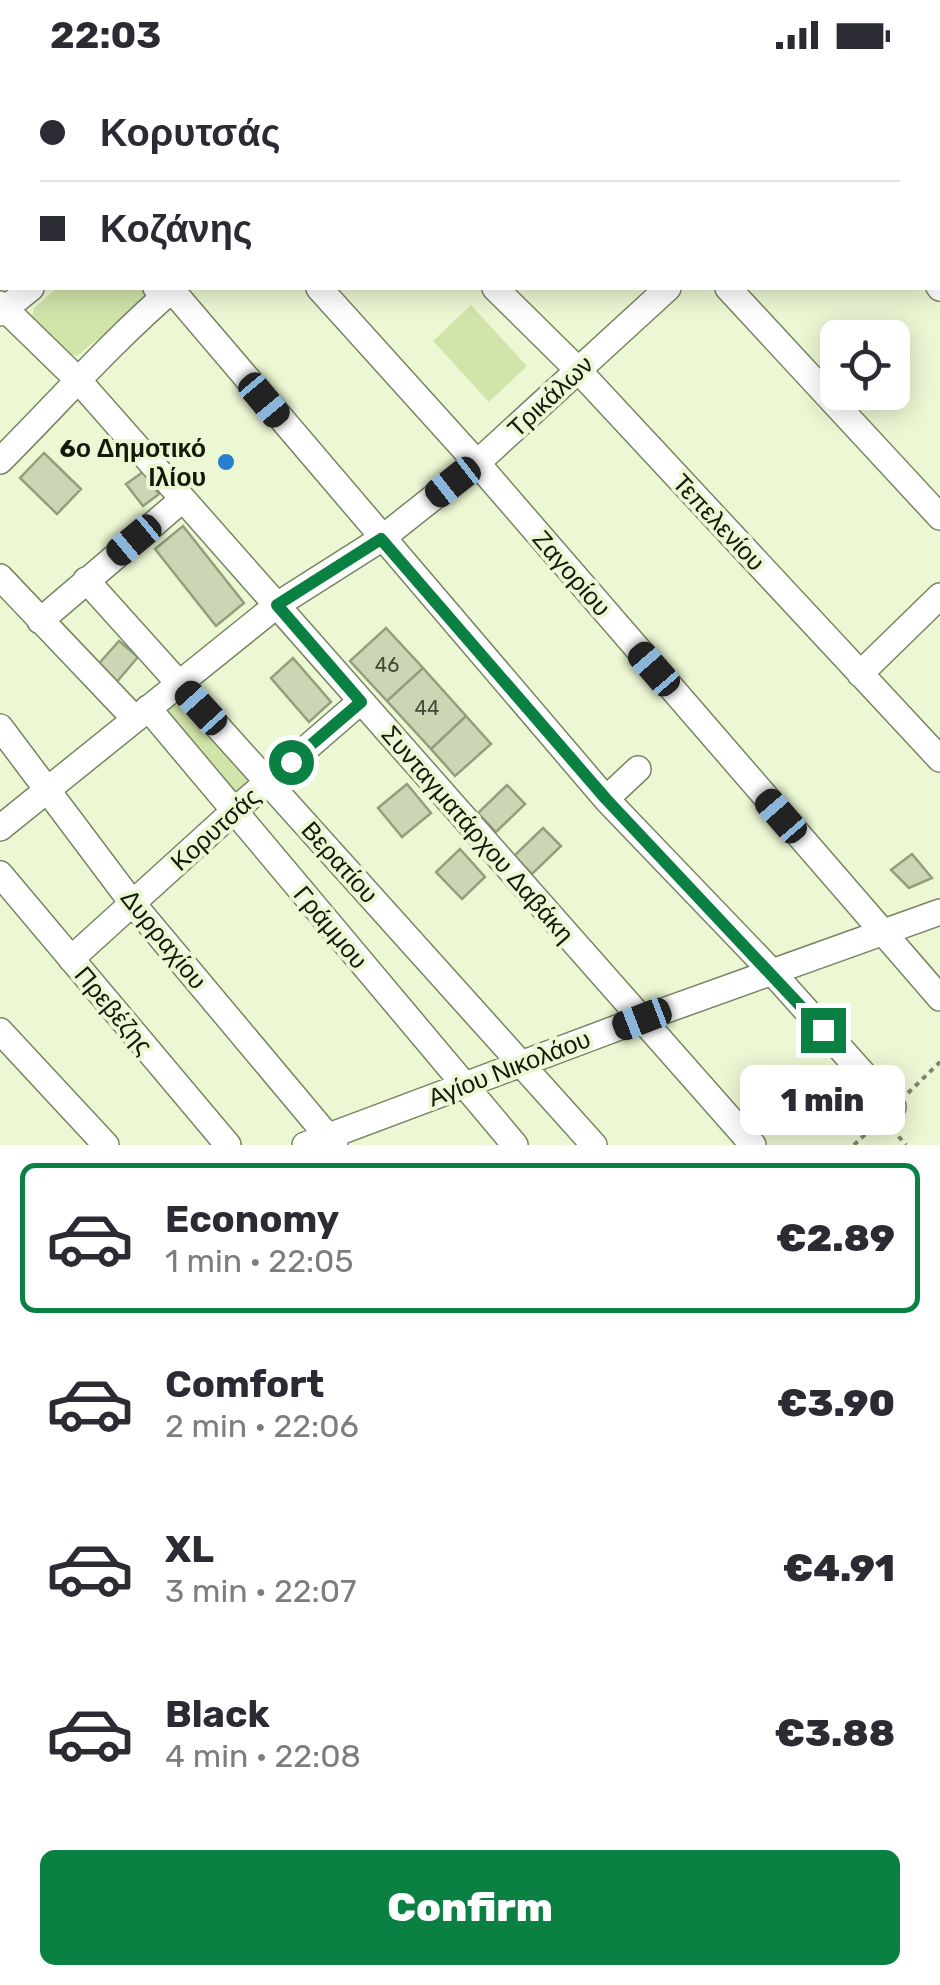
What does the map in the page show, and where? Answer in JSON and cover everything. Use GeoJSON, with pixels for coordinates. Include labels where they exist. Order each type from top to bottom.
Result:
{"type":"FeatureCollection","features":[{"type":"Feature","properties":{"kind":"street"},"geometry":{"type":"LineString","coordinates":[[2,309],[28,290]]}},
{"type":"Feature","properties":{"kind":"street"},"geometry":{"type":"LineString","coordinates":[[0,460],[165,290]]}},
{"type":"Feature","properties":{"kind":"street"},"geometry":{"type":"LineString","coordinates":[[169,290],[606,799],[772,972],[887,1113]]}},
{"type":"Feature","properties":{"kind":"street","name":"Ζαγορίου"},"geometry":{"type":"LineString","coordinates":[[320,290],[477,464],[940,998]]}},
{"type":"Feature","properties":{"kind":"street","name":"Τεπελενίου"},"geometry":{"type":"LineString","coordinates":[[497,290],[578,370],[940,760]]}},
{"type":"Feature","properties":{"kind":"street","name":"Τρικάλων"},"geometry":{"type":"LineString","coordinates":[[0,828],[277,605],[381,539],[477,464],[666,290]]}},
{"type":"Feature","properties":{"kind":"street"},"geometry":{"type":"LineString","coordinates":[[730,290],[940,517]]}},
{"type":"Feature","properties":{"kind":"street","name":"Συνταγματάρχου Δαβάκη"},"geometry":{"type":"LineString","coordinates":[[2,309],[78,380],[753,1145]]}},
{"type":"Feature","properties":{"kind":"street"},"geometry":{"type":"LineString","coordinates":[[40,621],[183,499]]}},
{"type":"Feature","properties":{"kind":"street","name":"Γράμμου"},"geometry":{"type":"LineString","coordinates":[[0,577],[40,621],[142,714],[234,811],[515,1145]]}},
{"type":"Feature","properties":{"kind":"street","name":"Βερατίου"},"geometry":{"type":"LineString","coordinates":[[86,580],[594,1145]]}},
{"type":"Feature","properties":{"kind":"street"},"geometry":{"type":"LineString","coordinates":[[860,674],[940,596]]}},
{"type":"Feature","properties":{"kind":"street","name":"Κορυτσάς"},"geometry":{"type":"LineString","coordinates":[[71,960],[361,702]]}},
{"type":"Feature","properties":{"kind":"street","name":"Δυρραχίου"},"geometry":{"type":"LineString","coordinates":[[0,727],[133,904],[323,1142]]}},
{"type":"Feature","properties":{"kind":"street"},"geometry":{"type":"LineString","coordinates":[[606,799],[638,768]]}},
{"type":"Feature","properties":{"kind":"street","name":"Πρεβέζης"},"geometry":{"type":"LineString","coordinates":[[0,874],[228,1145]]}},
{"type":"Feature","properties":{"kind":"street","name":"Αγίου Νικολάου"},"geometry":{"type":"LineString","coordinates":[[323,1142],[464,1085],[940,912]]}},
{"type":"Feature","properties":{"kind":"street"},"geometry":{"type":"LineString","coordinates":[[0,1031],[106,1145]]}},
{"type":"Feature","properties":{"kind":"path"},"geometry":{"type":"LineString","coordinates":[[887,1113],[906,1145]]}},
{"type":"Feature","properties":{"kind":"green space"},"geometry":{"type":"Polygon","coordinates":[[[55,290],[143,290],[149,298],[77,356],[69,354],[32,317],[34,308],[55,290]]]}},
{"type":"Feature","properties":{"kind":"green space"},"geometry":{"type":"Polygon","coordinates":[[[471,305],[527,366],[489,402],[433,341],[471,305]]]}},
{"type":"Feature","properties":{"kind":"green space"},"geometry":{"type":"Polygon","coordinates":[[[183,697],[254,779],[236,794],[165,712],[183,697]]]}},
{"type":"Feature","properties":{"kind":"building"},"geometry":{"type":"Polygon","coordinates":[[[44,453],[81,489],[57,514],[20,478],[44,453]]]}},
{"type":"Feature","properties":{"kind":"building"},"geometry":{"type":"Polygon","coordinates":[[[143,472],[159,494],[143,506],[126,484],[143,472]]]}},
{"type":"Feature","properties":{"kind":"building"},"geometry":{"type":"Polygon","coordinates":[[[183,526],[244,603],[216,626],[155,549],[183,526]]]}},
{"type":"Feature","properties":{"kind":"building"},"geometry":{"type":"Polygon","coordinates":[[[386,628],[423,668],[387,701],[350,661],[386,628]]]}},
{"type":"Feature","properties":{"kind":"building"},"geometry":{"type":"Polygon","coordinates":[[[119,641],[138,657],[115,684],[96,667],[119,641]]]}},
{"type":"Feature","properties":{"kind":"building"},"geometry":{"type":"Polygon","coordinates":[[[293,658],[331,702],[309,722],[271,678],[293,658]]]}},
{"type":"Feature","properties":{"kind":"building"},"geometry":{"type":"Polygon","coordinates":[[[423,668],[466,716],[431,749],[387,701],[423,668]]]}},
{"type":"Feature","properties":{"kind":"building"},"geometry":{"type":"Polygon","coordinates":[[[466,716],[491,744],[455,776],[431,749],[466,716]]]}},
{"type":"Feature","properties":{"kind":"building"},"geometry":{"type":"Polygon","coordinates":[[[407,784],[431,813],[402,837],[378,808],[407,784]]]}},
{"type":"Feature","properties":{"kind":"building"},"geometry":{"type":"Polygon","coordinates":[[[507,785],[525,804],[496,832],[478,813],[507,785]]]}},
{"type":"Feature","properties":{"kind":"building"},"geometry":{"type":"Polygon","coordinates":[[[543,828],[561,846],[532,874],[514,856],[543,828]]]}},
{"type":"Feature","properties":{"kind":"building"},"geometry":{"type":"Polygon","coordinates":[[[460,849],[485,877],[462,899],[436,872],[460,849]]]}},
{"type":"Feature","properties":{"kind":"building"},"geometry":{"type":"Polygon","coordinates":[[[912,854],[932,878],[909,888],[891,870],[912,854]]]}},
{"type":"Feature","properties":{"kind":"place","name":"6ο Δημοτικό Ιλίου"},"geometry":{"type":"Point","coordinates":[226,462]}},
{"type":"Feature","properties":{"kind":"route"},"geometry":{"type":"LineString","coordinates":[[291,762],[361,702],[277,605],[381,539],[606,799],[823,1030]]}}]}
